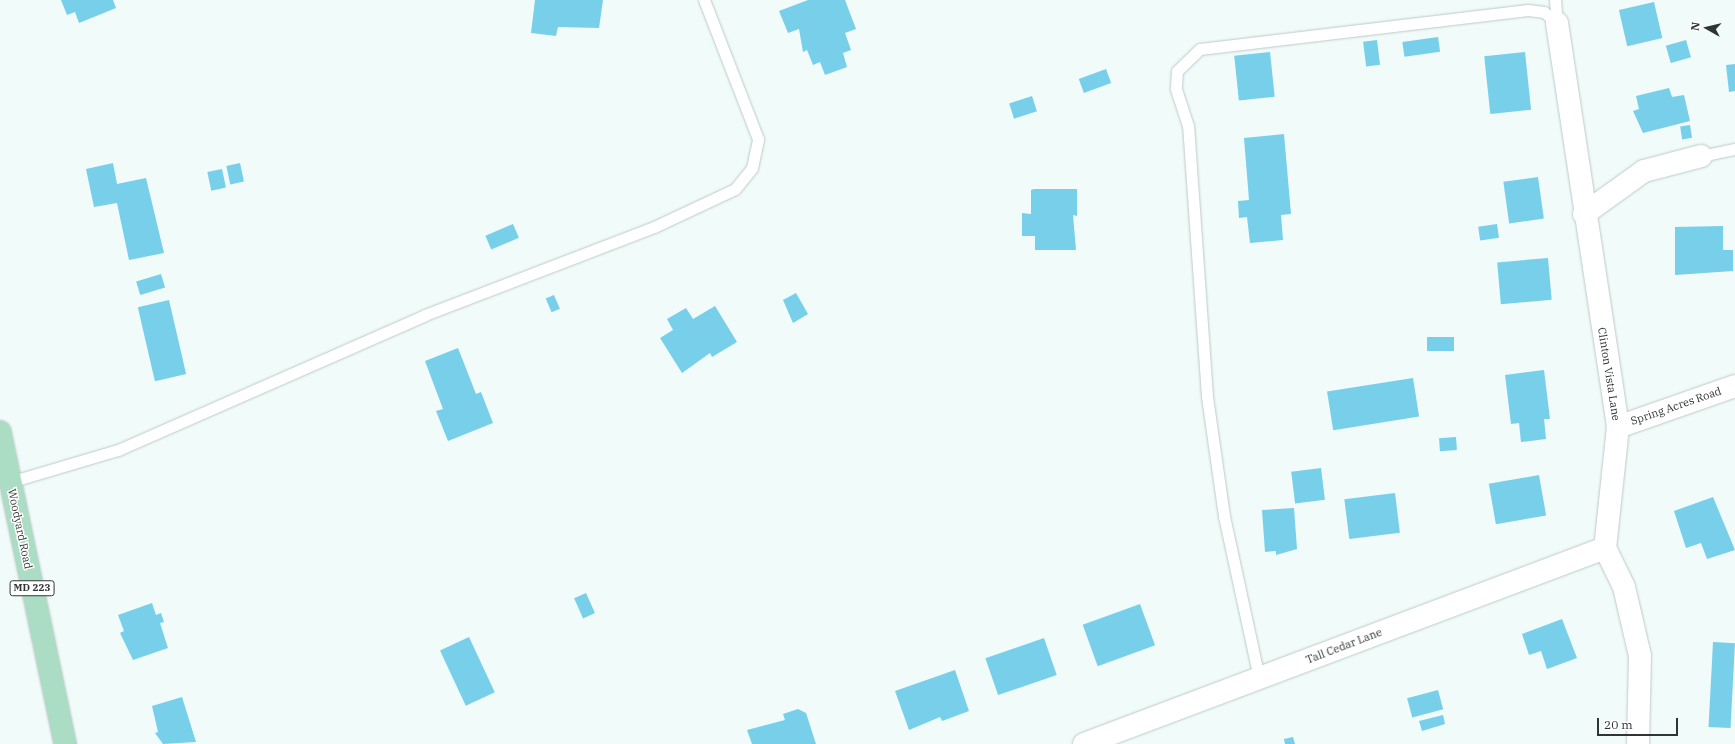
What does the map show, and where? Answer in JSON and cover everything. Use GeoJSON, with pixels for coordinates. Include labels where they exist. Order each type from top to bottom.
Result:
{"type":"FeatureCollection","features":[{"type":"Feature","properties":{"kind":"main road","name":"Woodyard Road"},"geometry":{"type":"LineString","coordinates":[[0,432],[64,744]]}},
{"type":"Feature","properties":{"kind":"street","name":"Clinton Vista Lane"},"geometry":{"type":"LineString","coordinates":[[1557,23],[1584,214],[1618,427],[1605,548]]}},
{"type":"Feature","properties":{"kind":"street"},"geometry":{"type":"LineString","coordinates":[[1584,214],[1644,171],[1701,156]]}},
{"type":"Feature","properties":{"kind":"street","name":"Spring Acres Road"},"geometry":{"type":"LineString","coordinates":[[1618,427],[1735,386]]}},
{"type":"Feature","properties":{"kind":"street"},"geometry":{"type":"LineString","coordinates":[[1605,548],[1624,586],[1640,656],[1638,744]]}},
{"type":"Feature","properties":{"kind":"street","name":"Tall Cedar Lane"},"geometry":{"type":"LineString","coordinates":[[1084,744],[1605,548]]}},
{"type":"Feature","properties":{"kind":"lane"},"geometry":{"type":"LineString","coordinates":[[10,482],[118,450],[425,316],[654,227],[735,189],[752,168],[758,139],[704,0]]}},
{"type":"Feature","properties":{"kind":"lane"},"geometry":{"type":"LineString","coordinates":[[1555,0],[1557,23]]}},
{"type":"Feature","properties":{"kind":"lane"},"geometry":{"type":"LineString","coordinates":[[1259,678],[1224,516],[1207,396],[1188,126],[1176,88],[1178,71],[1200,49],[1528,10],[1544,12],[1557,23]]}},
{"type":"Feature","properties":{"kind":"lane"},"geometry":{"type":"LineString","coordinates":[[1701,156],[1735,149]]}},
{"type":"Feature","properties":{"kind":"building"},"geometry":{"type":"Polygon","coordinates":[[[61,0],[113,0],[116,8],[79,23],[75,12],[67,15],[61,0]]]}},
{"type":"Feature","properties":{"kind":"building"},"geometry":{"type":"Polygon","coordinates":[[[535,0],[603,0],[599,28],[558,27],[556,36],[531,33],[535,0]]]}},
{"type":"Feature","properties":{"kind":"building"},"geometry":{"type":"Polygon","coordinates":[[[808,0],[845,0],[856,29],[845,33],[851,50],[843,53],[847,67],[825,75],[820,62],[813,65],[807,50],[803,52],[799,29],[788,33],[779,11],[808,0]]]}},
{"type":"Feature","properties":{"kind":"building"},"geometry":{"type":"Polygon","coordinates":[[[1654,2],[1662,38],[1627,46],[1619,10],[1654,2]]]}},
{"type":"Feature","properties":{"kind":"building"},"geometry":{"type":"Polygon","coordinates":[[[1438,37],[1440,52],[1404,57],[1402,42],[1438,37]]]}},
{"type":"Feature","properties":{"kind":"building"},"geometry":{"type":"Polygon","coordinates":[[[1377,40],[1380,65],[1366,67],[1363,42],[1377,40]]]}},
{"type":"Feature","properties":{"kind":"building"},"geometry":{"type":"Polygon","coordinates":[[[1686,40],[1691,57],[1671,63],[1666,46],[1686,40]]]}},
{"type":"Feature","properties":{"kind":"building"},"geometry":{"type":"Polygon","coordinates":[[[1270,52],[1275,97],[1239,101],[1234,56],[1270,52]]]}},
{"type":"Feature","properties":{"kind":"building"},"geometry":{"type":"Polygon","coordinates":[[[1525,52],[1531,110],[1490,114],[1484,56],[1525,52]]]}},
{"type":"Feature","properties":{"kind":"building"},"geometry":{"type":"Polygon","coordinates":[[[1735,64],[1735,91],[1729,92],[1726,65],[1735,64]]]}},
{"type":"Feature","properties":{"kind":"building"},"geometry":{"type":"Polygon","coordinates":[[[1106,69],[1111,83],[1084,93],[1079,79],[1106,69]]]}},
{"type":"Feature","properties":{"kind":"building"},"geometry":{"type":"Polygon","coordinates":[[[1669,88],[1672,97],[1684,95],[1690,121],[1643,133],[1633,111],[1639,109],[1636,96],[1669,88]]]}},
{"type":"Feature","properties":{"kind":"building"},"geometry":{"type":"Polygon","coordinates":[[[1032,96],[1037,111],[1014,119],[1009,103],[1032,96]]]}},
{"type":"Feature","properties":{"kind":"building"},"geometry":{"type":"Polygon","coordinates":[[[1690,125],[1692,138],[1682,139],[1680,127],[1690,125]]]}},
{"type":"Feature","properties":{"kind":"building"},"geometry":{"type":"Polygon","coordinates":[[[1284,134],[1291,214],[1281,215],[1283,240],[1250,243],[1247,217],[1239,218],[1238,201],[1249,200],[1244,138],[1284,134]]]}},
{"type":"Feature","properties":{"kind":"building"},"geometry":{"type":"Polygon","coordinates":[[[113,163],[117,184],[146,178],[164,253],[129,260],[117,203],[94,207],[86,169],[113,163]]]}},
{"type":"Feature","properties":{"kind":"building"},"geometry":{"type":"Polygon","coordinates":[[[240,163],[244,182],[230,184],[226,166],[240,163]]]}},
{"type":"Feature","properties":{"kind":"building"},"geometry":{"type":"Polygon","coordinates":[[[222,169],[226,188],[211,191],[207,172],[222,169]]]}},
{"type":"Feature","properties":{"kind":"building"},"geometry":{"type":"Polygon","coordinates":[[[1538,177],[1544,219],[1509,223],[1503,182],[1538,177]]]}},
{"type":"Feature","properties":{"kind":"building"},"geometry":{"type":"Polygon","coordinates":[[[1077,189],[1077,216],[1073,215],[1076,250],[1035,250],[1035,236],[1022,236],[1022,213],[1031,214],[1031,190],[1077,189]]]}},
{"type":"Feature","properties":{"kind":"building"},"geometry":{"type":"Polygon","coordinates":[[[513,224],[519,238],[491,250],[485,236],[513,224]]]}},
{"type":"Feature","properties":{"kind":"building"},"geometry":{"type":"Polygon","coordinates":[[[1497,224],[1499,238],[1480,241],[1478,227],[1497,224]]]}},
{"type":"Feature","properties":{"kind":"building"},"geometry":{"type":"Polygon","coordinates":[[[1723,226],[1723,250],[1733,250],[1733,271],[1675,275],[1675,227],[1723,226]]]}},
{"type":"Feature","properties":{"kind":"building"},"geometry":{"type":"Polygon","coordinates":[[[1548,258],[1552,300],[1501,304],[1497,262],[1548,258]]]}},
{"type":"Feature","properties":{"kind":"building"},"geometry":{"type":"Polygon","coordinates":[[[161,274],[165,287],[140,295],[136,282],[161,274]]]}},
{"type":"Feature","properties":{"kind":"building"},"geometry":{"type":"Polygon","coordinates":[[[796,293],[808,314],[793,323],[783,300],[796,293]]]}},
{"type":"Feature","properties":{"kind":"building"},"geometry":{"type":"Polygon","coordinates":[[[554,295],[560,309],[552,312],[546,299],[554,295]]]}},
{"type":"Feature","properties":{"kind":"building"},"geometry":{"type":"Polygon","coordinates":[[[169,300],[186,374],[155,381],[138,307],[169,300]]]}},
{"type":"Feature","properties":{"kind":"building"},"geometry":{"type":"Polygon","coordinates":[[[715,306],[737,342],[712,357],[710,353],[682,373],[660,338],[673,330],[667,319],[686,308],[693,319],[715,306]]]}},
{"type":"Feature","properties":{"kind":"building"},"geometry":{"type":"Polygon","coordinates":[[[1427,337],[1454,337],[1454,351],[1427,351],[1427,337]]]}},
{"type":"Feature","properties":{"kind":"building"},"geometry":{"type":"Polygon","coordinates":[[[458,348],[476,394],[481,392],[493,423],[448,441],[436,411],[443,409],[425,361],[458,348]]]}},
{"type":"Feature","properties":{"kind":"building"},"geometry":{"type":"Polygon","coordinates":[[[1544,370],[1550,419],[1544,419],[1546,439],[1521,442],[1519,423],[1511,424],[1505,375],[1544,370]]]}},
{"type":"Feature","properties":{"kind":"building"},"geometry":{"type":"Polygon","coordinates":[[[1413,378],[1419,417],[1333,430],[1327,392],[1413,378]]]}},
{"type":"Feature","properties":{"kind":"building"},"geometry":{"type":"Polygon","coordinates":[[[1456,437],[1457,450],[1440,451],[1439,438],[1456,437]]]}},
{"type":"Feature","properties":{"kind":"building"},"geometry":{"type":"Polygon","coordinates":[[[1321,468],[1325,500],[1295,503],[1291,472],[1321,468]]]}},
{"type":"Feature","properties":{"kind":"building"},"geometry":{"type":"Polygon","coordinates":[[[1539,475],[1546,515],[1496,524],[1489,484],[1539,475]]]}},
{"type":"Feature","properties":{"kind":"building"},"geometry":{"type":"Polygon","coordinates":[[[1395,493],[1400,533],[1349,539],[1344,499],[1395,493]]]}},
{"type":"Feature","properties":{"kind":"building"},"geometry":{"type":"Polygon","coordinates":[[[1713,497],[1735,550],[1707,559],[1701,543],[1686,548],[1674,511],[1713,497]]]}},
{"type":"Feature","properties":{"kind":"building"},"geometry":{"type":"Polygon","coordinates":[[[1294,508],[1297,549],[1276,555],[1276,551],[1265,552],[1262,510],[1294,508]]]}},
{"type":"Feature","properties":{"kind":"building"},"geometry":{"type":"Polygon","coordinates":[[[586,593],[595,613],[583,618],[574,598],[586,593]]]}},
{"type":"Feature","properties":{"kind":"building"},"geometry":{"type":"Polygon","coordinates":[[[152,603],[156,615],[161,613],[164,622],[160,623],[168,648],[133,660],[120,633],[124,631],[118,615],[152,603]]]}},
{"type":"Feature","properties":{"kind":"building"},"geometry":{"type":"Polygon","coordinates":[[[1140,604],[1155,645],[1098,666],[1083,625],[1140,604]]]}},
{"type":"Feature","properties":{"kind":"building"},"geometry":{"type":"Polygon","coordinates":[[[1562,619],[1577,658],[1547,669],[1541,651],[1529,655],[1522,634],[1562,619]]]}},
{"type":"Feature","properties":{"kind":"building"},"geometry":{"type":"Polygon","coordinates":[[[469,637],[495,692],[466,706],[440,651],[469,637]]]}},
{"type":"Feature","properties":{"kind":"building"},"geometry":{"type":"Polygon","coordinates":[[[1044,638],[1057,675],[998,695],[985,658],[1044,638]]]}},
{"type":"Feature","properties":{"kind":"building"},"geometry":{"type":"Polygon","coordinates":[[[1713,642],[1735,643],[1731,728],[1709,727],[1713,642]]]}},
{"type":"Feature","properties":{"kind":"building"},"geometry":{"type":"Polygon","coordinates":[[[955,670],[969,711],[942,721],[940,717],[909,730],[895,691],[955,670]]]}},
{"type":"Feature","properties":{"kind":"building"},"geometry":{"type":"Polygon","coordinates":[[[1438,690],[1443,709],[1412,718],[1407,698],[1438,690]]]}},
{"type":"Feature","properties":{"kind":"building"},"geometry":{"type":"Polygon","coordinates":[[[182,697],[196,742],[163,744],[155,733],[158,732],[152,706],[182,697]]]}},
{"type":"Feature","properties":{"kind":"building"},"geometry":{"type":"Polygon","coordinates":[[[798,709],[806,713],[816,744],[752,744],[747,730],[785,720],[783,714],[798,709]]]}},
{"type":"Feature","properties":{"kind":"building"},"geometry":{"type":"Polygon","coordinates":[[[1443,715],[1445,724],[1422,731],[1419,721],[1443,715]]]}},
{"type":"Feature","properties":{"kind":"building"},"geometry":{"type":"Polygon","coordinates":[[[1293,737],[1295,744],[1285,744],[1284,739],[1293,737]]]}}]}
